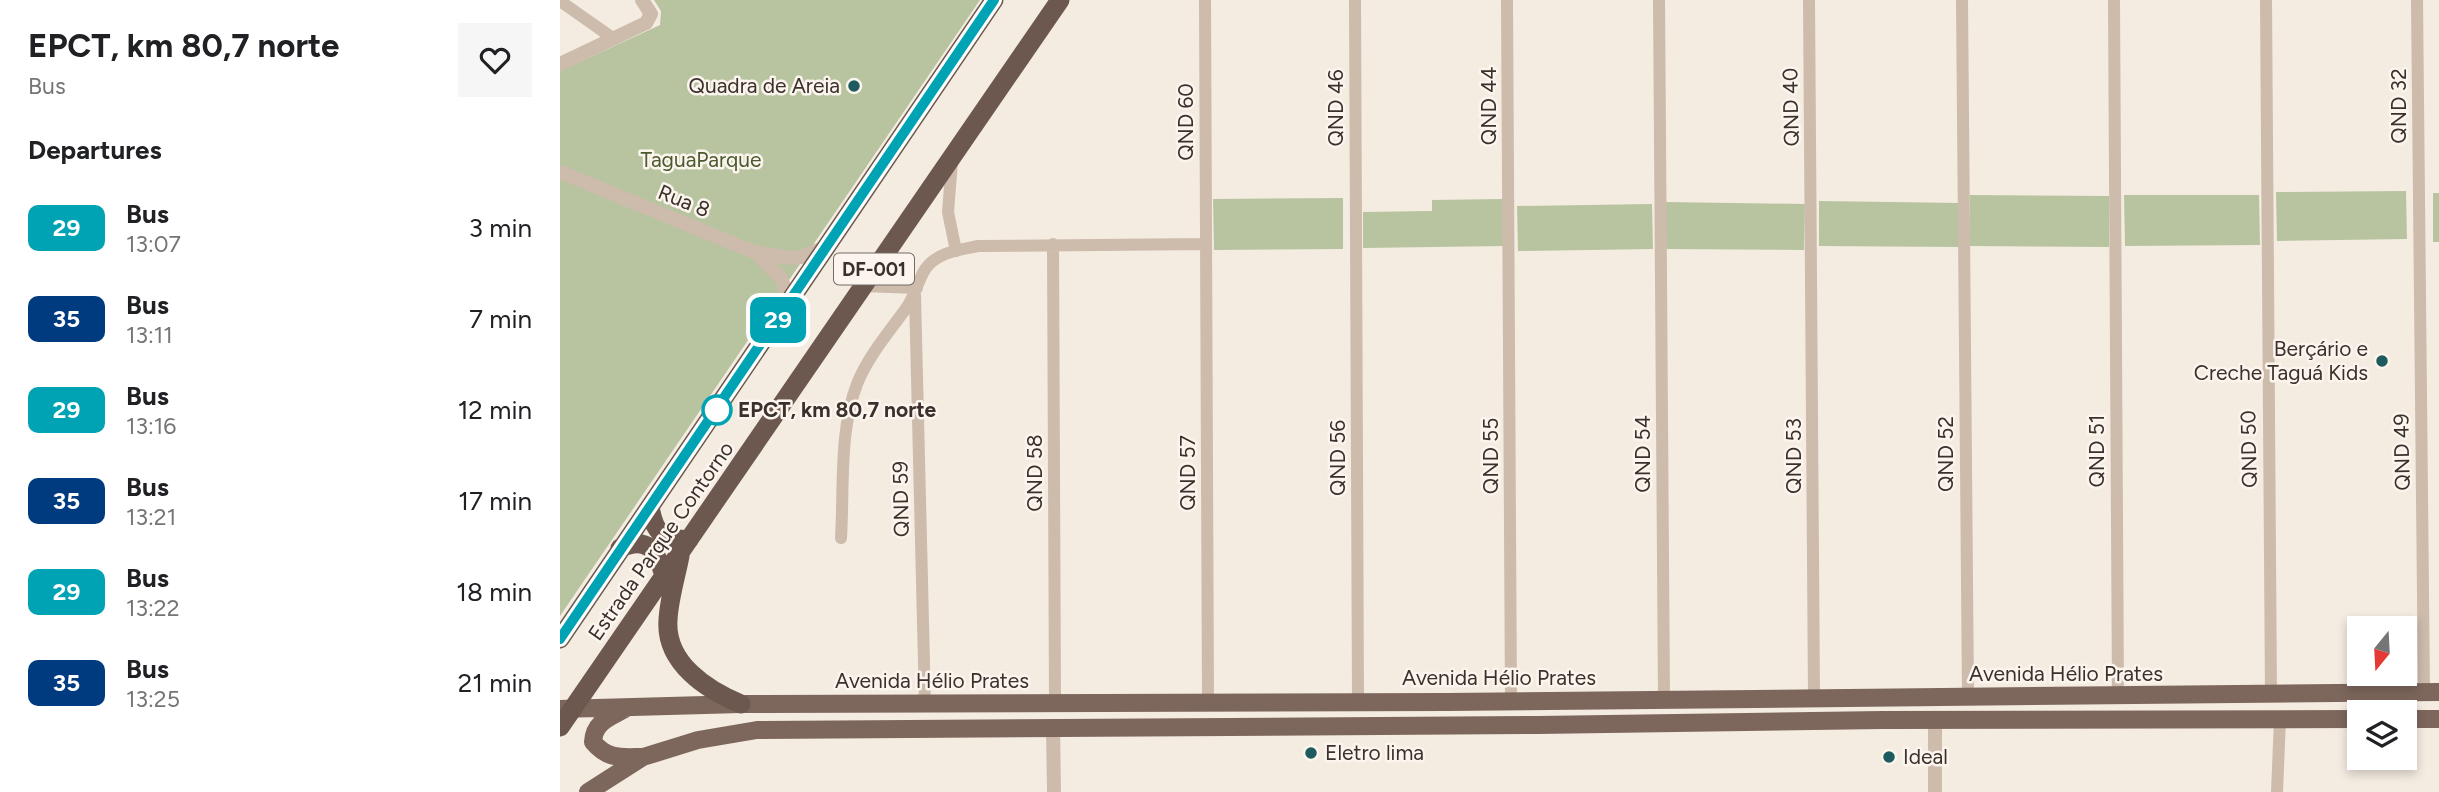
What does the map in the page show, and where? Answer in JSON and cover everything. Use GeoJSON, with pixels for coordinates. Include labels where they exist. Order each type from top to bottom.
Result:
{"type":"FeatureCollection","features":[{"type":"Feature","properties":{"kind":"highway","name":"Estrada Parque Contorno"},"geometry":{"type":"LineString","coordinates":[[560,639],[994,0]]}},
{"type":"Feature","properties":{"kind":"highway","name":"Estrada Parque Contorno"},"geometry":{"type":"LineString","coordinates":[[560,727],[566,709],[685,546],[1060,0]]}},
{"type":"Feature","properties":{"kind":"highway"},"geometry":{"type":"LineString","coordinates":[[650,507],[654,526],[660,533],[685,546],[668,621],[670,640],[678,657],[698,681],[741,704]]}},
{"type":"Feature","properties":{"kind":"highway"},"geometry":{"type":"LineString","coordinates":[[620,548],[636,543],[649,547],[657,557],[664,575]]}},
{"type":"Feature","properties":{"kind":"main road","name":"Avenida Hélio Prates"},"geometry":{"type":"LineString","coordinates":[[566,709],[741,704],[1447,702],[2432,692]]}},
{"type":"Feature","properties":{"kind":"main road"},"geometry":{"type":"LineString","coordinates":[[2280,719],[2309,709],[2348,710],[2353,708],[2354,703],[2349,694]]}},
{"type":"Feature","properties":{"kind":"main road"},"geometry":{"type":"LineString","coordinates":[[1882,720],[1882,716],[1889,712],[1957,710],[1965,706],[1968,697]]}},
{"type":"Feature","properties":{"kind":"main road"},"geometry":{"type":"LineString","coordinates":[[1347,726],[1371,717],[1432,712],[1447,702]]}},
{"type":"Feature","properties":{"kind":"main road"},"geometry":{"type":"LineString","coordinates":[[629,707],[597,726],[593,742],[609,755],[643,757]]}},
{"type":"Feature","properties":{"kind":"main road"},"geometry":{"type":"LineString","coordinates":[[587,792],[643,757],[698,740],[757,730],[1882,720],[2347,719]]}},
{"type":"Feature","properties":{"kind":"main road"},"geometry":{"type":"LineString","coordinates":[[2417,719],[2439,719]]}},
{"type":"Feature","properties":{"kind":"street"},"geometry":{"type":"LineString","coordinates":[[560,64],[649,20],[650,13],[642,0]]}},
{"type":"Feature","properties":{"kind":"street","name":"QND 60"},"geometry":{"type":"LineString","coordinates":[[1205,0],[1206,244]]}},
{"type":"Feature","properties":{"kind":"street","name":"QND 46"},"geometry":{"type":"LineString","coordinates":[[1354,0],[1355,215]]}},
{"type":"Feature","properties":{"kind":"street","name":"QND 44"},"geometry":{"type":"LineString","coordinates":[[1507,0],[1509,211]]}},
{"type":"Feature","properties":{"kind":"street","name":"QND 54"},"geometry":{"type":"LineString","coordinates":[[1659,0],[1664,699]]}},
{"type":"Feature","properties":{"kind":"street","name":"QND 40"},"geometry":{"type":"LineString","coordinates":[[1809,0],[1811,214]]}},
{"type":"Feature","properties":{"kind":"street","name":"QND 52"},"geometry":{"type":"LineString","coordinates":[[1962,0],[1968,697]]}},
{"type":"Feature","properties":{"kind":"street","name":"QND 51"},"geometry":{"type":"LineString","coordinates":[[2114,0],[2118,696]]}},
{"type":"Feature","properties":{"kind":"street","name":"QND 50"},"geometry":{"type":"LineString","coordinates":[[2266,0],[2271,695]]}},
{"type":"Feature","properties":{"kind":"street","name":"QND 32"},"geometry":{"type":"LineString","coordinates":[[2417,0],[2418,212]]}},
{"type":"Feature","properties":{"kind":"street"},"geometry":{"type":"LineString","coordinates":[[560,1],[614,39]]}},
{"type":"Feature","properties":{"kind":"street"},"geometry":{"type":"LineString","coordinates":[[953,157],[948,212],[956,251]]}},
{"type":"Feature","properties":{"kind":"street","name":"Rua 8"},"geometry":{"type":"LineString","coordinates":[[560,172],[754,252]]}},
{"type":"Feature","properties":{"kind":"street","name":"QND 55"},"geometry":{"type":"LineString","coordinates":[[1509,211],[1511,701]]}},
{"type":"Feature","properties":{"kind":"street","name":"QND 49"},"geometry":{"type":"LineString","coordinates":[[2418,212],[2432,692]]}},
{"type":"Feature","properties":{"kind":"street","name":"QND 53"},"geometry":{"type":"LineString","coordinates":[[1811,214],[1814,698]]}},
{"type":"Feature","properties":{"kind":"street","name":"QND 56"},"geometry":{"type":"LineString","coordinates":[[1355,215],[1359,701]]}},
{"type":"Feature","properties":{"kind":"street","name":"QND 58"},"geometry":{"type":"LineString","coordinates":[[1053,244],[1055,702]]}},
{"type":"Feature","properties":{"kind":"street"},"geometry":{"type":"LineString","coordinates":[[841,538],[846,444],[854,393],[861,375],[916,291],[923,272],[932,261],[978,246],[1206,244]]}},
{"type":"Feature","properties":{"kind":"street","name":"QND 57"},"geometry":{"type":"LineString","coordinates":[[1206,244],[1208,702]]}},
{"type":"Feature","properties":{"kind":"street"},"geometry":{"type":"LineString","coordinates":[[754,252],[790,258],[801,257],[826,247]]}},
{"type":"Feature","properties":{"kind":"street"},"geometry":{"type":"LineString","coordinates":[[754,252],[781,278],[790,303]]}},
{"type":"Feature","properties":{"kind":"street"},"geometry":{"type":"LineString","coordinates":[[863,286],[916,291]]}},
{"type":"Feature","properties":{"kind":"street","name":"QND 59"},"geometry":{"type":"LineString","coordinates":[[916,291],[925,704]]}},
{"type":"Feature","properties":{"kind":"street"},"geometry":{"type":"LineString","coordinates":[[2277,792],[2280,719]]}},
{"type":"Feature","properties":{"kind":"street"},"geometry":{"type":"LineString","coordinates":[[1935,721],[1936,792]]}},
{"type":"Feature","properties":{"kind":"street"},"geometry":{"type":"LineString","coordinates":[[1054,726],[1054,792]]}},
{"type":"Feature","properties":{"kind":"green space","name":"TaguaParque"},"geometry":{"type":"Polygon","coordinates":[[[654,0],[980,0],[560,616],[560,71],[660,25],[661,11],[654,0]]]}},
{"type":"Feature","properties":{"kind":"green space"},"geometry":{"type":"Polygon","coordinates":[[[2406,191],[2407,239],[2277,241],[2276,192],[2406,191]]]}},
{"type":"Feature","properties":{"kind":"green space"},"geometry":{"type":"Polygon","coordinates":[[[2433,193],[2439,193],[2439,242],[2433,242],[2433,193]]]}},
{"type":"Feature","properties":{"kind":"green space"},"geometry":{"type":"Polygon","coordinates":[[[1970,195],[2109,196],[2109,247],[1970,246],[1970,195]]]}},
{"type":"Feature","properties":{"kind":"green space"},"geometry":{"type":"Polygon","coordinates":[[[2124,195],[2259,195],[2260,245],[2125,246],[2124,195]]]}},
{"type":"Feature","properties":{"kind":"green space"},"geometry":{"type":"Polygon","coordinates":[[[1343,198],[1343,249],[1214,250],[1213,199],[1343,198]]]}},
{"type":"Feature","properties":{"kind":"green space"},"geometry":{"type":"Polygon","coordinates":[[[1503,199],[1504,246],[1363,248],[1363,212],[1432,211],[1432,200],[1503,199]]]}},
{"type":"Feature","properties":{"kind":"green space"},"geometry":{"type":"Polygon","coordinates":[[[1819,201],[1960,203],[1959,247],[1819,246],[1819,201]]]}},
{"type":"Feature","properties":{"kind":"green space"},"geometry":{"type":"Polygon","coordinates":[[[1665,202],[1805,204],[1804,250],[1665,249],[1665,202]]]}},
{"type":"Feature","properties":{"kind":"green space"},"geometry":{"type":"Polygon","coordinates":[[[1652,204],[1653,249],[1518,251],[1517,206],[1652,204]]]}},
{"type":"Feature","properties":{"kind":"bus line","name":"29"},"geometry":{"type":"LineString","coordinates":[[560,639],[994,0]]}},
{"type":"Feature","properties":{"kind":"place","name":"Quadra de Areia"},"geometry":{"type":"Point","coordinates":[854,86]}},
{"type":"Feature","properties":{"kind":"place","name":"Berçário e Creche Taguá Kids"},"geometry":{"type":"Point","coordinates":[2382,361]}},
{"type":"Feature","properties":{"kind":"place","name":"EPCT, km 80,7 norte"},"geometry":{"type":"Point","coordinates":[717,410]}},
{"type":"Feature","properties":{"kind":"place","name":"Eletro lima"},"geometry":{"type":"Point","coordinates":[1311,753]}},
{"type":"Feature","properties":{"kind":"place","name":"Ideal"},"geometry":{"type":"Point","coordinates":[1889,757]}}]}
